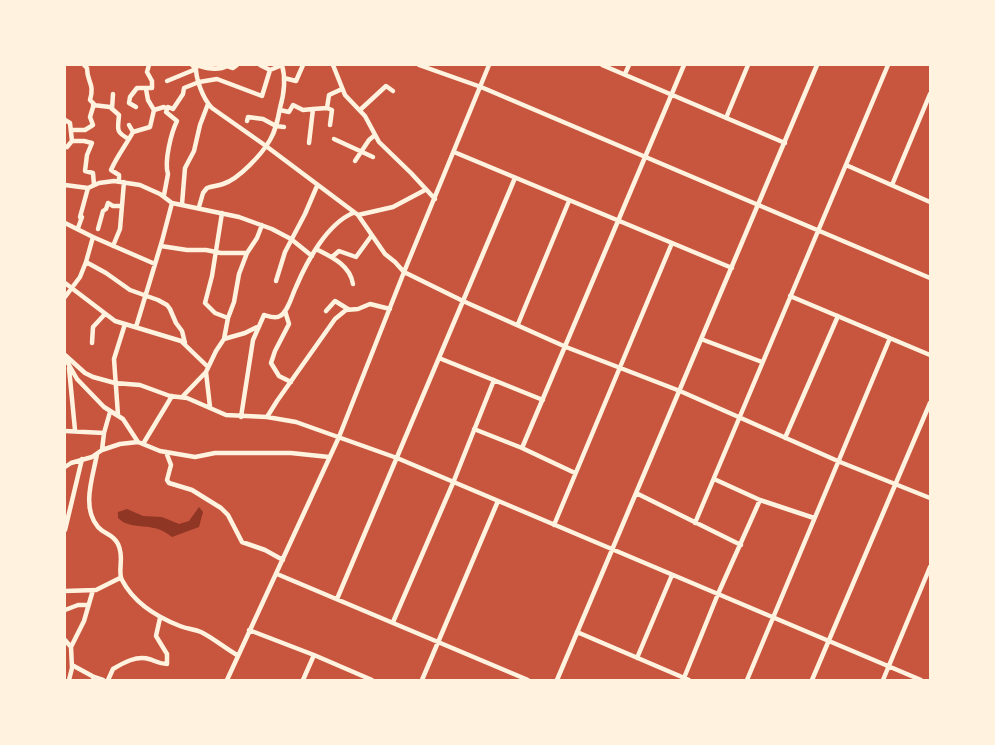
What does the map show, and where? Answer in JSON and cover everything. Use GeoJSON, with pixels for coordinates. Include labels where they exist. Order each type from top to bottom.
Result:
{"type":"FeatureCollection","features":[{"type":"Feature","properties":{"kind":"street"},"geometry":{"type":"LineString","coordinates":[[71,130],[85,131],[93,125],[90,117],[93,105],[90,100],[93,89],[84,65]]}},
{"type":"Feature","properties":{"kind":"street"},"geometry":{"type":"LineString","coordinates":[[136,107],[129,103],[137,88],[152,88],[147,72],[149,65]]}},
{"type":"Feature","properties":{"kind":"street"},"geometry":{"type":"LineString","coordinates":[[167,81],[195,66],[233,68],[238,65]]}},
{"type":"Feature","properties":{"kind":"street"},"geometry":{"type":"LineString","coordinates":[[199,207],[206,188],[223,184],[250,164],[266,146],[276,126],[284,96],[282,65],[270,70],[260,65]]}},
{"type":"Feature","properties":{"kind":"street"},"geometry":{"type":"LineString","coordinates":[[284,78],[296,81],[303,65]]}},
{"type":"Feature","properties":{"kind":"street"},"geometry":{"type":"LineString","coordinates":[[333,65],[349,101],[360,110],[384,149],[435,199]]}},
{"type":"Feature","properties":{"kind":"street"},"geometry":{"type":"LineString","coordinates":[[419,65],[481,88],[930,278]]}},
{"type":"Feature","properties":{"kind":"street"},"geometry":{"type":"LineString","coordinates":[[227,680],[339,437],[489,65]]}},
{"type":"Feature","properties":{"kind":"street"},"geometry":{"type":"LineString","coordinates":[[602,65],[785,143]]}},
{"type":"Feature","properties":{"kind":"street"},"geometry":{"type":"LineString","coordinates":[[625,74],[629,65]]}},
{"type":"Feature","properties":{"kind":"street"},"geometry":{"type":"LineString","coordinates":[[522,448],[684,65]]}},
{"type":"Feature","properties":{"kind":"street"},"geometry":{"type":"LineString","coordinates":[[726,118],[748,65]]}},
{"type":"Feature","properties":{"kind":"street"},"geometry":{"type":"LineString","coordinates":[[556,680],[817,65]]}},
{"type":"Feature","properties":{"kind":"street"},"geometry":{"type":"LineString","coordinates":[[695,523],[888,65]]}},
{"type":"Feature","properties":{"kind":"street"},"geometry":{"type":"LineString","coordinates":[[195,66],[208,104],[356,214],[385,254],[404,272],[566,347],[680,391],[839,462],[930,498]]}},
{"type":"Feature","properties":{"kind":"street"},"geometry":{"type":"LineString","coordinates":[[154,110],[164,107],[173,109],[184,88],[217,79],[262,96],[270,70]]}},
{"type":"Feature","properties":{"kind":"street"},"geometry":{"type":"LineString","coordinates":[[360,110],[386,86],[393,91]]}},
{"type":"Feature","properties":{"kind":"street"},"geometry":{"type":"LineString","coordinates":[[113,246],[120,229],[122,182],[119,175],[111,170],[118,153],[133,132],[150,127],[154,110],[146,89]]}},
{"type":"Feature","properties":{"kind":"street"},"geometry":{"type":"LineString","coordinates":[[327,108],[329,95],[342,89]]}},
{"type":"Feature","properties":{"kind":"street"},"geometry":{"type":"LineString","coordinates":[[112,109],[113,94]]}},
{"type":"Feature","properties":{"kind":"street"},"geometry":{"type":"LineString","coordinates":[[892,185],[930,94]]}},
{"type":"Feature","properties":{"kind":"street"},"geometry":{"type":"LineString","coordinates":[[182,204],[185,168],[194,151],[208,104]]}},
{"type":"Feature","properties":{"kind":"street"},"geometry":{"type":"LineString","coordinates":[[93,105],[110,107],[119,115],[117,126],[121,134],[130,138]]}},
{"type":"Feature","properties":{"kind":"street"},"geometry":{"type":"LineString","coordinates":[[280,110],[289,112],[293,105],[303,110],[327,108],[332,110],[330,125]]}},
{"type":"Feature","properties":{"kind":"street"},"geometry":{"type":"LineString","coordinates":[[164,196],[168,174],[166,157],[177,121],[166,113],[167,109]]}},
{"type":"Feature","properties":{"kind":"street"},"geometry":{"type":"LineString","coordinates":[[309,143],[313,109]]}},
{"type":"Feature","properties":{"kind":"street"},"geometry":{"type":"LineString","coordinates":[[247,121],[248,117],[263,119],[284,127]]}},
{"type":"Feature","properties":{"kind":"street"},"geometry":{"type":"LineString","coordinates":[[65,120],[70,123],[72,141],[67,147]]}},
{"type":"Feature","properties":{"kind":"street"},"geometry":{"type":"LineString","coordinates":[[129,125],[133,132]]}},
{"type":"Feature","properties":{"kind":"street"},"geometry":{"type":"LineString","coordinates":[[355,161],[375,135]]}},
{"type":"Feature","properties":{"kind":"street"},"geometry":{"type":"LineString","coordinates":[[334,139],[373,157]]}},
{"type":"Feature","properties":{"kind":"street"},"geometry":{"type":"LineString","coordinates":[[72,141],[92,143],[85,171],[93,173],[91,187],[82,206],[78,229]]}},
{"type":"Feature","properties":{"kind":"street"},"geometry":{"type":"LineString","coordinates":[[454,152],[732,268]]}},
{"type":"Feature","properties":{"kind":"street"},"geometry":{"type":"LineString","coordinates":[[846,165],[930,202]]}},
{"type":"Feature","properties":{"kind":"street"},"geometry":{"type":"LineString","coordinates":[[337,599],[515,178]]}},
{"type":"Feature","properties":{"kind":"street"},"geometry":{"type":"LineString","coordinates":[[65,186],[91,187],[99,183],[122,182],[146,187],[172,203],[199,207],[262,225],[291,239],[312,256]]}},
{"type":"Feature","properties":{"kind":"street"},"geometry":{"type":"LineString","coordinates":[[276,281],[291,239],[317,186]]}},
{"type":"Feature","properties":{"kind":"street"},"geometry":{"type":"LineString","coordinates":[[241,417],[253,340],[258,327],[264,315],[278,317],[285,310],[322,239],[337,222],[356,214],[393,207],[425,190]]}},
{"type":"Feature","properties":{"kind":"street"},"geometry":{"type":"LineString","coordinates":[[518,324],[569,201]]}},
{"type":"Feature","properties":{"kind":"street"},"geometry":{"type":"LineString","coordinates":[[97,229],[108,203],[122,206]]}},
{"type":"Feature","properties":{"kind":"street"},"geometry":{"type":"LineString","coordinates":[[136,327],[172,203]]}},
{"type":"Feature","properties":{"kind":"street"},"geometry":{"type":"LineString","coordinates":[[222,213],[205,303],[215,313],[228,318]]}},
{"type":"Feature","properties":{"kind":"street"},"geometry":{"type":"LineString","coordinates":[[65,223],[155,264]]}},
{"type":"Feature","properties":{"kind":"street"},"geometry":{"type":"LineString","coordinates":[[182,397],[207,369],[224,339],[237,279],[262,225]]}},
{"type":"Feature","properties":{"kind":"street"},"geometry":{"type":"LineString","coordinates":[[332,257],[339,251],[356,257],[372,235]]}},
{"type":"Feature","properties":{"kind":"street"},"geometry":{"type":"LineString","coordinates":[[65,297],[82,274],[93,237]]}},
{"type":"Feature","properties":{"kind":"street"},"geometry":{"type":"LineString","coordinates":[[554,525],[672,243]]}},
{"type":"Feature","properties":{"kind":"street"},"geometry":{"type":"LineString","coordinates":[[161,246],[247,253]]}},
{"type":"Feature","properties":{"kind":"street"},"geometry":{"type":"LineString","coordinates":[[316,249],[332,257],[351,274],[352,284]]}},
{"type":"Feature","properties":{"kind":"street"},"geometry":{"type":"LineString","coordinates":[[86,262],[125,287],[158,299],[168,306],[182,331],[185,343],[207,369],[211,408]]}},
{"type":"Feature","properties":{"kind":"street"},"geometry":{"type":"LineString","coordinates":[[65,283],[115,321],[185,343]]}},
{"type":"Feature","properties":{"kind":"street"},"geometry":{"type":"LineString","coordinates":[[790,296],[930,355]]}},
{"type":"Feature","properties":{"kind":"street"},"geometry":{"type":"LineString","coordinates":[[326,311],[335,301],[348,309],[372,304],[390,309]]}},
{"type":"Feature","properties":{"kind":"street"},"geometry":{"type":"LineString","coordinates":[[267,417],[333,321],[348,309]]}},
{"type":"Feature","properties":{"kind":"street"},"geometry":{"type":"LineString","coordinates":[[285,310],[289,324],[271,363],[279,376],[291,382]]}},
{"type":"Feature","properties":{"kind":"street"},"geometry":{"type":"LineString","coordinates":[[92,343],[93,327],[105,314]]}},
{"type":"Feature","properties":{"kind":"street"},"geometry":{"type":"LineString","coordinates":[[785,438],[838,316]]}},
{"type":"Feature","properties":{"kind":"street"},"geometry":{"type":"LineString","coordinates":[[118,415],[114,354],[125,324]]}},
{"type":"Feature","properties":{"kind":"street"},"geometry":{"type":"LineString","coordinates":[[224,339],[258,327]]}},
{"type":"Feature","properties":{"kind":"street"},"geometry":{"type":"LineString","coordinates":[[747,680],[890,338]]}},
{"type":"Feature","properties":{"kind":"street"},"geometry":{"type":"LineString","coordinates":[[701,339],[762,362]]}},
{"type":"Feature","properties":{"kind":"street"},"geometry":{"type":"LineString","coordinates":[[65,356],[89,375],[115,383],[139,385],[182,397],[226,415],[296,422],[397,458],[921,680]]}},
{"type":"Feature","properties":{"kind":"street"},"geometry":{"type":"LineString","coordinates":[[65,356],[69,368],[75,430]]}},
{"type":"Feature","properties":{"kind":"street"},"geometry":{"type":"LineString","coordinates":[[439,358],[543,400]]}},
{"type":"Feature","properties":{"kind":"street"},"geometry":{"type":"LineString","coordinates":[[69,368],[90,394],[126,422],[141,443]]}},
{"type":"Feature","properties":{"kind":"street"},"geometry":{"type":"LineString","coordinates":[[393,622],[494,380]]}},
{"type":"Feature","properties":{"kind":"street"},"geometry":{"type":"LineString","coordinates":[[141,443],[172,396]]}},
{"type":"Feature","properties":{"kind":"street"},"geometry":{"type":"LineString","coordinates":[[812,680],[930,403]]}},
{"type":"Feature","properties":{"kind":"street"},"geometry":{"type":"LineString","coordinates":[[102,450],[110,412]]}},
{"type":"Feature","properties":{"kind":"street"},"geometry":{"type":"LineString","coordinates":[[474,429],[575,473]]}},
{"type":"Feature","properties":{"kind":"street"},"geometry":{"type":"LineString","coordinates":[[65,431],[104,433]]}},
{"type":"Feature","properties":{"kind":"street"},"geometry":{"type":"LineString","coordinates":[[65,467],[120,444],[141,443],[166,452],[195,457],[215,453],[291,453],[329,457]]}},
{"type":"Feature","properties":{"kind":"street"},"geometry":{"type":"LineString","coordinates":[[166,452],[171,467],[167,480],[169,483],[192,490],[221,509],[228,515],[242,542],[283,560]]}},
{"type":"Feature","properties":{"kind":"street"},"geometry":{"type":"LineString","coordinates":[[97,454],[90,492],[90,510],[98,527],[112,536],[120,548],[120,578],[138,601],[160,618],[201,632],[237,655]]}},
{"type":"Feature","properties":{"kind":"street"},"geometry":{"type":"LineString","coordinates":[[65,530],[82,459]]}},
{"type":"Feature","properties":{"kind":"street"},"geometry":{"type":"LineString","coordinates":[[714,479],[760,500],[814,519]]}},
{"type":"Feature","properties":{"kind":"street"},"geometry":{"type":"LineString","coordinates":[[636,493],[741,545]]}},
{"type":"Feature","properties":{"kind":"street"},"geometry":{"type":"LineString","coordinates":[[577,632],[687,679],[718,594],[760,500]]}},
{"type":"Feature","properties":{"kind":"street"},"geometry":{"type":"LineString","coordinates":[[422,680],[498,501]]}},
{"type":"Feature","properties":{"kind":"street"},"geometry":{"type":"LineString","coordinates":[[883,680],[930,567]]}},
{"type":"Feature","properties":{"kind":"street"},"geometry":{"type":"LineString","coordinates":[[276,573],[528,680]]}},
{"type":"Feature","properties":{"kind":"street"},"geometry":{"type":"LineString","coordinates":[[637,658],[672,575]]}},
{"type":"Feature","properties":{"kind":"street"},"geometry":{"type":"LineString","coordinates":[[65,591],[93,590],[120,578]]}},
{"type":"Feature","properties":{"kind":"street"},"geometry":{"type":"LineString","coordinates":[[69,680],[71,647],[84,621],[93,590]]}},
{"type":"Feature","properties":{"kind":"street"},"geometry":{"type":"LineString","coordinates":[[65,610],[78,605],[88,605]]}},
{"type":"Feature","properties":{"kind":"street"},"geometry":{"type":"LineString","coordinates":[[108,680],[113,669],[139,658],[167,664],[167,654],[156,635],[160,618]]}},
{"type":"Feature","properties":{"kind":"street"},"geometry":{"type":"LineString","coordinates":[[249,630],[369,680]]}},
{"type":"Feature","properties":{"kind":"street"},"geometry":{"type":"LineString","coordinates":[[65,640],[71,647]]}},
{"type":"Feature","properties":{"kind":"street"},"geometry":{"type":"LineString","coordinates":[[303,680],[314,655]]}},
{"type":"Feature","properties":{"kind":"street"},"geometry":{"type":"LineString","coordinates":[[72,665],[94,679],[103,680]]}},
{"type":"Feature","properties":{"kind":"shaded area"},"geometry":{"type":"Polygon","coordinates":[[[199,507],[203,512],[199,527],[172,537],[158,529],[130,524],[118,518],[118,512],[127,509],[143,516],[162,517],[179,524],[189,521],[199,507]]]}}]}
